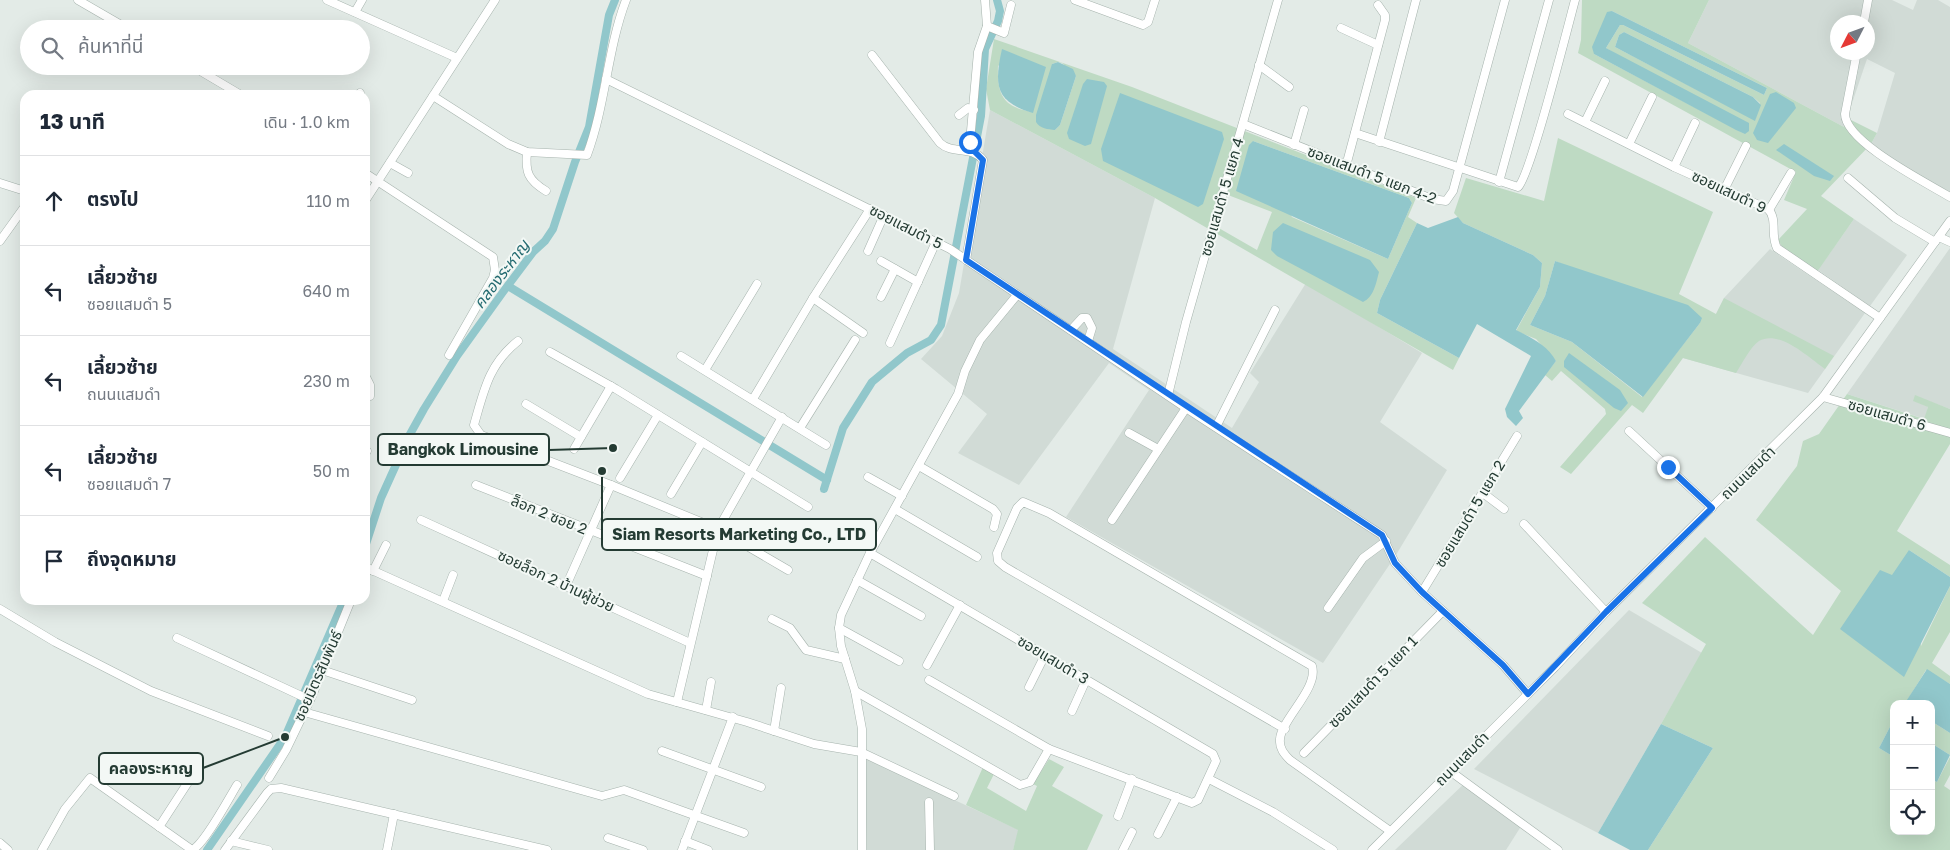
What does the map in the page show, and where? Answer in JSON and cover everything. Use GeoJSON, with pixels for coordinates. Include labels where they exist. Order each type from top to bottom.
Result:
{"type":"FeatureCollection","features":[{"type":"Feature","properties":{"kind":"street"},"geometry":{"type":"LineString","coordinates":[[78,0],[112,20]]}},
{"type":"Feature","properties":{"kind":"street"},"geometry":{"type":"LineString","coordinates":[[327,0],[457,58]]}},
{"type":"Feature","properties":{"kind":"street"},"geometry":{"type":"LineString","coordinates":[[355,12],[362,0]]}},
{"type":"Feature","properties":{"kind":"street"},"geometry":{"type":"LineString","coordinates":[[370,193],[495,0]]}},
{"type":"Feature","properties":{"kind":"street"},"geometry":{"type":"LineString","coordinates":[[433,96],[508,144],[527,152],[587,155],[594,136],[613,39],[626,0]]}},
{"type":"Feature","properties":{"kind":"street"},"geometry":{"type":"LineString","coordinates":[[966,260],[983,160],[974,151],[970,142],[978,52],[987,26],[985,0]]}},
{"type":"Feature","properties":{"kind":"street"},"geometry":{"type":"LineString","coordinates":[[1075,0],[1140,25],[1148,22],[1154,0]]}},
{"type":"Feature","properties":{"kind":"street","name":"ซอยแสมดำ 5 แยก 4"},"geometry":{"type":"LineString","coordinates":[[1168,396],[1189,312],[1278,0]]}},
{"type":"Feature","properties":{"kind":"street"},"geometry":{"type":"LineString","coordinates":[[1379,142],[1416,0]]}},
{"type":"Feature","properties":{"kind":"street","name":"ซอยแสมดำ 5 แยก 4-2"},"geometry":{"type":"LineString","coordinates":[[1243,124],[1346,166],[1441,202],[1446,201],[1452,196],[1458,168],[1505,0]]}},
{"type":"Feature","properties":{"kind":"street"},"geometry":{"type":"LineString","coordinates":[[1499,182],[1549,0]]}},
{"type":"Feature","properties":{"kind":"street"},"geometry":{"type":"LineString","coordinates":[[1355,133],[1518,187],[1524,180],[1575,0]]}},
{"type":"Feature","properties":{"kind":"street"},"geometry":{"type":"LineString","coordinates":[[1865,15],[1868,0]]}},
{"type":"Feature","properties":{"kind":"street"},"geometry":{"type":"LineString","coordinates":[[987,26],[1004,33],[1011,5]]}},
{"type":"Feature","properties":{"kind":"street"},"geometry":{"type":"LineString","coordinates":[[1346,166],[1385,20],[1385,15],[1378,6]]}},
{"type":"Feature","properties":{"kind":"street"},"geometry":{"type":"LineString","coordinates":[[1341,28],[1378,45]]}},
{"type":"Feature","properties":{"kind":"street"},"geometry":{"type":"LineString","coordinates":[[872,56],[940,143],[950,149],[974,151]]}},
{"type":"Feature","properties":{"kind":"street"},"geometry":{"type":"LineString","coordinates":[[1856,60],[1845,120],[1851,129],[1863,142],[1950,197]]}},
{"type":"Feature","properties":{"kind":"street"},"geometry":{"type":"LineString","coordinates":[[1259,65],[1290,87]]}},
{"type":"Feature","properties":{"kind":"street"},"geometry":{"type":"LineString","coordinates":[[207,75],[233,90]]}},
{"type":"Feature","properties":{"kind":"street","name":"ซอยแสมดำ 5"},"geometry":{"type":"LineString","coordinates":[[606,79],[950,249],[1216,428],[1382,535],[1395,563],[1422,592],[1503,665],[1528,694]]}},
{"type":"Feature","properties":{"kind":"street"},"geometry":{"type":"LineString","coordinates":[[1585,122],[1604,81]]}},
{"type":"Feature","properties":{"kind":"street"},"geometry":{"type":"LineString","coordinates":[[1629,144],[1652,97]]}},
{"type":"Feature","properties":{"kind":"street"},"geometry":{"type":"LineString","coordinates":[[959,115],[968,108],[974,110]]}},
{"type":"Feature","properties":{"kind":"street"},"geometry":{"type":"LineString","coordinates":[[1294,145],[1304,110]]}},
{"type":"Feature","properties":{"kind":"street","name":"ซอยแสมดำ 9"},"geometry":{"type":"LineString","coordinates":[[1568,114],[1674,167],[1769,210],[1773,217],[1772,240],[1777,248],[1880,318]]}},
{"type":"Feature","properties":{"kind":"street"},"geometry":{"type":"LineString","coordinates":[[1674,167],[1695,123]]}},
{"type":"Feature","properties":{"kind":"street"},"geometry":{"type":"LineString","coordinates":[[1724,190],[1746,146]]}},
{"type":"Feature","properties":{"kind":"street"},"geometry":{"type":"LineString","coordinates":[[527,152],[525,169],[529,177],[546,191]]}},
{"type":"Feature","properties":{"kind":"street"},"geometry":{"type":"LineString","coordinates":[[390,163],[408,173]]}},
{"type":"Feature","properties":{"kind":"street"},"geometry":{"type":"LineString","coordinates":[[1769,210],[1791,173]]}},
{"type":"Feature","properties":{"kind":"street"},"geometry":{"type":"LineString","coordinates":[[370,176],[493,257],[495,262],[493,278],[449,355]]}},
{"type":"Feature","properties":{"kind":"street"},"geometry":{"type":"LineString","coordinates":[[1848,178],[1895,218],[1937,240],[1950,242]]}},
{"type":"Feature","properties":{"kind":"street"},"geometry":{"type":"LineString","coordinates":[[0,183],[20,189]]}},
{"type":"Feature","properties":{"kind":"street"},"geometry":{"type":"LineString","coordinates":[[754,399],[812,298],[870,209]]}},
{"type":"Feature","properties":{"kind":"street"},"geometry":{"type":"LineString","coordinates":[[0,241],[20,215]]}},
{"type":"Feature","properties":{"kind":"street"},"geometry":{"type":"LineString","coordinates":[[868,250],[884,215]]}},
{"type":"Feature","properties":{"kind":"street","name":"ถนนแสมดำ"},"geometry":{"type":"LineString","coordinates":[[1372,850],[1528,694],[1606,612],[1823,397],[1950,222]]}},
{"type":"Feature","properties":{"kind":"street"},"geometry":{"type":"LineString","coordinates":[[890,343],[936,242]]}},
{"type":"Feature","properties":{"kind":"street"},"geometry":{"type":"LineString","coordinates":[[881,261],[918,282]]}},
{"type":"Feature","properties":{"kind":"street"},"geometry":{"type":"LineString","coordinates":[[881,297],[895,269]]}},
{"type":"Feature","properties":{"kind":"street"},"geometry":{"type":"LineString","coordinates":[[705,370],[757,284]]}},
{"type":"Feature","properties":{"kind":"street"},"geometry":{"type":"LineString","coordinates":[[862,850],[862,728],[839,628],[845,606],[870,553],[958,394],[965,370],[980,340],[1017,295]]}},
{"type":"Feature","properties":{"kind":"street"},"geometry":{"type":"LineString","coordinates":[[812,298],[863,334]]}},
{"type":"Feature","properties":{"kind":"street"},"geometry":{"type":"LineString","coordinates":[[1216,428],[1275,310]]}},
{"type":"Feature","properties":{"kind":"street"},"geometry":{"type":"LineString","coordinates":[[1071,330],[1082,318],[1087,318],[1092,325],[1088,342]]}},
{"type":"Feature","properties":{"kind":"street"},"geometry":{"type":"LineString","coordinates":[[800,428],[855,340]]}},
{"type":"Feature","properties":{"kind":"street"},"geometry":{"type":"LineString","coordinates":[[518,341],[504,351],[490,374],[474,425],[481,435],[494,441],[511,445],[718,529],[788,570]]}},
{"type":"Feature","properties":{"kind":"street"},"geometry":{"type":"LineString","coordinates":[[550,352],[611,386],[749,472],[808,506]]}},
{"type":"Feature","properties":{"kind":"street"},"geometry":{"type":"LineString","coordinates":[[680,356],[754,399],[826,445]]}},
{"type":"Feature","properties":{"kind":"street"},"geometry":{"type":"LineString","coordinates":[[370,385],[370,396]]}},
{"type":"Feature","properties":{"kind":"street"},"geometry":{"type":"LineString","coordinates":[[574,449],[611,386]]}},
{"type":"Feature","properties":{"kind":"street","name":"ซอยแสมดำ 6"},"geometry":{"type":"LineString","coordinates":[[1823,397],[1950,433]]}},
{"type":"Feature","properties":{"kind":"street"},"geometry":{"type":"LineString","coordinates":[[526,404],[581,437]]}},
{"type":"Feature","properties":{"kind":"street"},"geometry":{"type":"LineString","coordinates":[[1112,520],[1186,408]]}},
{"type":"Feature","properties":{"kind":"street"},"geometry":{"type":"LineString","coordinates":[[620,478],[658,415]]}},
{"type":"Feature","properties":{"kind":"street"},"geometry":{"type":"LineString","coordinates":[[677,702],[718,529],[782,417]]}},
{"type":"Feature","properties":{"kind":"street"},"geometry":{"type":"LineString","coordinates":[[1629,431],[1712,508]]}},
{"type":"Feature","properties":{"kind":"street"},"geometry":{"type":"LineString","coordinates":[[1129,433],[1158,449]]}},
{"type":"Feature","properties":{"kind":"street","name":"ซอยแสมดำ 5 แยก 2"},"geometry":{"type":"LineString","coordinates":[[1422,592],[1517,436]]}},
{"type":"Feature","properties":{"kind":"street"},"geometry":{"type":"LineString","coordinates":[[671,494],[702,442]]}},
{"type":"Feature","properties":{"kind":"street"},"geometry":{"type":"LineString","coordinates":[[919,466],[993,509],[997,514],[994,526]]}},
{"type":"Feature","properties":{"kind":"street"},"geometry":{"type":"LineString","coordinates":[[868,477],[902,496]]}},
{"type":"Feature","properties":{"kind":"street","name":"ล็อก 2 ซอย 2"},"geometry":{"type":"LineString","coordinates":[[476,485],[591,532],[707,576]]}},
{"type":"Feature","properties":{"kind":"street"},"geometry":{"type":"LineString","coordinates":[[566,586],[611,485]]}},
{"type":"Feature","properties":{"kind":"street"},"geometry":{"type":"LineString","coordinates":[[1483,493],[1504,509]]}},
{"type":"Feature","properties":{"kind":"street"},"geometry":{"type":"LineString","coordinates":[[1285,729],[1005,567],[998,561],[997,553],[1017,508],[1023,502],[1049,513],[1312,666],[1313,679],[1280,738],[1282,750],[1290,760],[1390,831]]}},
{"type":"Feature","properties":{"kind":"street"},"geometry":{"type":"LineString","coordinates":[[895,509],[976,557]]}},
{"type":"Feature","properties":{"kind":"street","name":"ซอยล็อก 2 บ้านผู้ช่วย"},"geometry":{"type":"LineString","coordinates":[[421,520],[690,643]]}},
{"type":"Feature","properties":{"kind":"street"},"geometry":{"type":"LineString","coordinates":[[1524,524],[1606,612]]}},
{"type":"Feature","properties":{"kind":"street"},"geometry":{"type":"LineString","coordinates":[[1328,608],[1363,558],[1386,541]]}},
{"type":"Feature","properties":{"kind":"street"},"geometry":{"type":"LineString","coordinates":[[370,566],[386,545]]}},
{"type":"Feature","properties":{"kind":"street","name":"ซอยแสมดำ 3"},"geometry":{"type":"LineString","coordinates":[[870,553],[1214,754],[1216,761],[1196,802],[1177,797],[1049,749],[929,680]]}},
{"type":"Feature","properties":{"kind":"street"},"geometry":{"type":"LineString","coordinates":[[370,570],[648,694],[733,717],[814,744],[861,752],[954,796]]}},
{"type":"Feature","properties":{"kind":"street"},"geometry":{"type":"LineString","coordinates":[[443,601],[453,576]]}},
{"type":"Feature","properties":{"kind":"street"},"geometry":{"type":"LineString","coordinates":[[857,580],[921,616]]}},
{"type":"Feature","properties":{"kind":"street","name":"ซอยมิตรสัมพันธ์"},"geometry":{"type":"LineString","coordinates":[[269,778],[286,750],[304,712],[305,699],[322,670],[349,605]]}},
{"type":"Feature","properties":{"kind":"street"},"geometry":{"type":"LineString","coordinates":[[927,665],[960,605]]}},
{"type":"Feature","properties":{"kind":"street"},"geometry":{"type":"LineString","coordinates":[[0,609],[55,642],[151,691],[268,736]]}},
{"type":"Feature","properties":{"kind":"street","name":"ซอยแสมดำ 5 แยก 1"},"geometry":{"type":"LineString","coordinates":[[1304,753],[1443,611]]}},
{"type":"Feature","properties":{"kind":"street"},"geometry":{"type":"LineString","coordinates":[[772,619],[790,628],[806,650],[845,659]]}},
{"type":"Feature","properties":{"kind":"street"},"geometry":{"type":"LineString","coordinates":[[839,628],[898,661]]}},
{"type":"Feature","properties":{"kind":"street"},"geometry":{"type":"LineString","coordinates":[[177,638],[305,699]]}},
{"type":"Feature","properties":{"kind":"street"},"geometry":{"type":"LineString","coordinates":[[1029,687],[1045,655]]}},
{"type":"Feature","properties":{"kind":"street"},"geometry":{"type":"LineString","coordinates":[[322,670],[412,700]]}},
{"type":"Feature","properties":{"kind":"street"},"geometry":{"type":"LineString","coordinates":[[1072,712],[1086,680]]}},
{"type":"Feature","properties":{"kind":"street"},"geometry":{"type":"LineString","coordinates":[[706,710],[711,682]]}},
{"type":"Feature","properties":{"kind":"street"},"geometry":{"type":"LineString","coordinates":[[774,731],[781,688]]}},
{"type":"Feature","properties":{"kind":"street"},"geometry":{"type":"LineString","coordinates":[[855,691],[1020,785],[1030,782],[1049,749]]}},
{"type":"Feature","properties":{"kind":"street"},"geometry":{"type":"LineString","coordinates":[[304,712],[597,795],[607,796],[624,790],[744,833]]}},
{"type":"Feature","properties":{"kind":"street"},"geometry":{"type":"LineString","coordinates":[[682,850],[733,717]]}},
{"type":"Feature","properties":{"kind":"street"},"geometry":{"type":"LineString","coordinates":[[662,752],[761,787]]}},
{"type":"Feature","properties":{"kind":"street"},"geometry":{"type":"LineString","coordinates":[[1450,771],[1558,850]]}},
{"type":"Feature","properties":{"kind":"street"},"geometry":{"type":"LineString","coordinates":[[159,827],[194,773]]}},
{"type":"Feature","properties":{"kind":"street"},"geometry":{"type":"LineString","coordinates":[[42,850],[65,809],[90,778],[187,847],[195,849],[211,828],[238,785]]}},
{"type":"Feature","properties":{"kind":"street"},"geometry":{"type":"LineString","coordinates":[[1208,779],[1273,812],[1333,850]]}},
{"type":"Feature","properties":{"kind":"street"},"geometry":{"type":"LineString","coordinates":[[1118,816],[1132,780]]}},
{"type":"Feature","properties":{"kind":"street"},"geometry":{"type":"LineString","coordinates":[[225,850],[267,793],[277,788],[547,850]]}},
{"type":"Feature","properties":{"kind":"street"},"geometry":{"type":"LineString","coordinates":[[1158,834],[1177,797]]}},
{"type":"Feature","properties":{"kind":"street"},"geometry":{"type":"LineString","coordinates":[[929,802],[930,850]]}},
{"type":"Feature","properties":{"kind":"street"},"geometry":{"type":"LineString","coordinates":[[387,850],[394,814]]}},
{"type":"Feature","properties":{"kind":"street"},"geometry":{"type":"LineString","coordinates":[[1123,850],[1132,832]]}},
{"type":"Feature","properties":{"kind":"street"},"geometry":{"type":"LineString","coordinates":[[608,838],[642,850]]}},
{"type":"Feature","properties":{"kind":"street"},"geometry":{"type":"LineString","coordinates":[[685,841],[708,850]]}},
{"type":"Feature","properties":{"kind":"street"},"geometry":{"type":"LineString","coordinates":[[231,842],[268,850]]}},
{"type":"Feature","properties":{"kind":"street"},"geometry":{"type":"LineString","coordinates":[[0,844],[8,850]]}},
{"type":"Feature","properties":{"kind":"shaded area"},"geometry":{"type":"Polygon","coordinates":[[[1709,0],[1892,0],[1913,10],[1917,0],[1938,0],[1950,7],[1950,196],[1948,199],[1871,144],[1877,133],[1895,73],[1869,60],[1875,60],[1875,15],[1830,15],[1830,60],[1867,60],[1844,127],[1688,43],[1709,0]]]}},
{"type":"Feature","properties":{"kind":"shaded area"},"geometry":{"type":"Polygon","coordinates":[[[990,110],[1155,198],[1113,349],[1232,428],[1259,382],[1250,373],[1306,283],[1422,353],[1380,422],[1447,470],[1396,555],[1323,663],[1066,517],[1149,390],[1109,363],[1019,485],[958,453],[987,414],[921,359],[942,336],[959,293],[990,110]]]}},
{"type":"Feature","properties":{"kind":"shaded area"},"geometry":{"type":"Polygon","coordinates":[[[1854,219],[1907,255],[1870,306],[1818,270],[1854,219]]]}},
{"type":"Feature","properties":{"kind":"shaded area"},"geometry":{"type":"Polygon","coordinates":[[[1950,248],[1950,409],[1915,396],[1928,407],[1925,419],[1847,394],[1950,248]]]}},
{"type":"Feature","properties":{"kind":"shaded area"},"geometry":{"type":"Polygon","coordinates":[[[1770,249],[1865,313],[1808,393],[1683,358],[1716,314],[1724,298],[1770,249]]]}},
{"type":"Feature","properties":{"kind":"shaded area"},"geometry":{"type":"Polygon","coordinates":[[[1629,610],[1702,653],[1598,833],[1474,769],[1629,610]]]}},
{"type":"Feature","properties":{"kind":"shaded area"},"geometry":{"type":"Polygon","coordinates":[[[864,758],[1019,830],[1013,850],[867,850],[864,758]]]}},
{"type":"Feature","properties":{"kind":"shaded area"},"geometry":{"type":"Polygon","coordinates":[[[1468,780],[1525,820],[1506,850],[1395,850],[1468,780]]]}},
{"type":"Feature","properties":{"kind":"green space"},"geometry":{"type":"Polygon","coordinates":[[[1582,0],[1709,0],[1688,43],[1844,127],[1847,118],[1877,133],[1871,144],[1821,196],[1854,219],[1817,272],[1784,250],[1778,240],[1807,209],[1784,200],[1796,172],[1578,53],[1581,40],[1582,0]],[[1612,11],[1594,54],[1745,134],[1606,48],[1620,25],[1623,25],[1764,95],[1767,88],[1612,11]],[[1624,32],[1619,35],[1615,47],[1755,120],[1760,103],[1753,97],[1624,32]]]}},
{"type":"Feature","properties":{"kind":"green space"},"geometry":{"type":"Polygon","coordinates":[[[994,39],[1132,87],[1416,198],[1408,217],[1417,223],[1380,300],[1377,313],[1459,358],[1453,370],[1155,198],[990,110],[986,89],[994,39]],[[1062,63],[1052,64],[1055,130],[1060,125],[1076,76],[1062,63]],[[998,65],[1000,91],[1008,103],[1014,107],[1033,112],[998,65]],[[1253,141],[1292,217],[1388,259],[1412,203],[1409,198],[1253,141]],[[1228,195],[1217,227],[1257,250],[1272,212],[1228,195]]]}},
{"type":"Feature","properties":{"kind":"green space"},"geometry":{"type":"Polygon","coordinates":[[[1558,138],[1713,212],[1679,294],[1716,314],[1724,298],[1834,356],[1825,369],[1794,346],[1776,339],[1767,338],[1759,341],[1752,347],[1736,373],[1683,358],[1643,413],[1632,405],[1571,474],[1560,467],[1606,414],[1605,409],[1561,371],[1552,381],[1545,375],[1556,361],[1536,339],[1516,331],[1540,287],[1542,263],[1533,255],[1463,223],[1454,213],[1466,178],[1544,201],[1558,138]],[[1555,261],[1545,296],[1530,325],[1572,342],[1642,397],[1700,323],[1555,261]]]}},
{"type":"Feature","properties":{"kind":"green space"},"geometry":{"type":"Polygon","coordinates":[[[1847,394],[1924,419],[1928,407],[1913,401],[1915,395],[1950,409],[1950,444],[1897,531],[1950,565],[1950,577],[1909,550],[1921,646],[1950,586],[1950,632],[1932,663],[1950,676],[1950,684],[1926,670],[1907,700],[1890,700],[1890,727],[1879,748],[1890,755],[1890,835],[1935,835],[1935,781],[1937,782],[1950,757],[1950,775],[1944,786],[1950,790],[1950,850],[1648,850],[1713,748],[1661,724],[1706,644],[1642,603],[1705,537],[1813,635],[1841,591],[1756,520],[1797,466],[1803,441],[1819,434],[1847,394]]]}},
{"type":"Feature","properties":{"kind":"green space"},"geometry":{"type":"Polygon","coordinates":[[[1935,724],[1950,733],[1950,755],[1935,746],[1935,724]]]}},
{"type":"Feature","properties":{"kind":"green space"},"geometry":{"type":"Polygon","coordinates":[[[1049,759],[1064,767],[1052,786],[1103,815],[1087,850],[1013,850],[1018,830],[966,805],[983,767],[994,774],[987,788],[1026,811],[1037,786],[1033,784],[1049,759]]]}},
{"type":"Feature","properties":{"kind":"water"},"geometry":{"type":"Polygon","coordinates":[[[1612,11],[1767,88],[1764,95],[1623,25],[1620,25],[1606,48],[1749,123],[1749,131],[1745,134],[1736,130],[1594,54],[1592,47],[1607,12],[1612,11]]]}},
{"type":"Feature","properties":{"kind":"water"},"geometry":{"type":"Polygon","coordinates":[[[1624,32],[1753,97],[1761,105],[1755,121],[1615,47],[1619,35],[1624,32]]]}},
{"type":"Feature","properties":{"kind":"water"},"geometry":{"type":"Polygon","coordinates":[[[1002,49],[1046,67],[1033,113],[1020,109],[1011,103],[1000,90],[998,73],[1002,49]]]}},
{"type":"Feature","properties":{"kind":"water"},"geometry":{"type":"Polygon","coordinates":[[[1058,62],[1073,69],[1076,76],[1060,125],[1055,130],[1040,126],[1036,122],[1036,115],[1052,64],[1058,62]]]}},
{"type":"Feature","properties":{"kind":"water"},"geometry":{"type":"Polygon","coordinates":[[[1087,79],[1104,82],[1107,86],[1091,144],[1085,146],[1069,139],[1067,133],[1083,84],[1087,79]]]}},
{"type":"Feature","properties":{"kind":"water"},"geometry":{"type":"Polygon","coordinates":[[[1776,92],[1794,103],[1796,108],[1768,143],[1757,140],[1753,133],[1770,94],[1776,92]]]}},
{"type":"Feature","properties":{"kind":"water"},"geometry":{"type":"Polygon","coordinates":[[[1120,93],[1222,132],[1224,139],[1203,204],[1198,207],[1103,161],[1101,149],[1120,93]]]}},
{"type":"Feature","properties":{"kind":"water"},"geometry":{"type":"Polygon","coordinates":[[[1253,141],[1409,198],[1412,203],[1388,259],[1236,191],[1249,145],[1253,141]]]}},
{"type":"Feature","properties":{"kind":"water"},"geometry":{"type":"Polygon","coordinates":[[[1784,144],[1834,176],[1830,181],[1814,176],[1776,150],[1784,144]]]}},
{"type":"Feature","properties":{"kind":"water"},"geometry":{"type":"Polygon","coordinates":[[[1458,217],[1463,223],[1533,255],[1542,263],[1540,287],[1516,330],[1544,346],[1556,361],[1519,411],[1523,418],[1516,426],[1507,417],[1505,409],[1531,356],[1477,324],[1459,358],[1377,313],[1380,300],[1417,223],[1428,228],[1458,217]]]}},
{"type":"Feature","properties":{"kind":"water"},"geometry":{"type":"Polygon","coordinates":[[[1283,223],[1370,260],[1379,272],[1370,297],[1363,302],[1277,256],[1271,250],[1273,232],[1283,223]]]}},
{"type":"Feature","properties":{"kind":"water"},"geometry":{"type":"Polygon","coordinates":[[[1555,261],[1688,305],[1702,318],[1643,397],[1572,342],[1530,325],[1545,296],[1555,261]]]}},
{"type":"Feature","properties":{"kind":"water"},"geometry":{"type":"Polygon","coordinates":[[[1569,353],[1620,390],[1628,403],[1621,411],[1614,408],[1564,367],[1564,361],[1569,353]]]}},
{"type":"Feature","properties":{"kind":"water"},"geometry":{"type":"Polygon","coordinates":[[[1909,550],[1950,577],[1950,586],[1904,677],[1840,629],[1880,570],[1892,575],[1909,550]]]}},
{"type":"Feature","properties":{"kind":"water"},"geometry":{"type":"Polygon","coordinates":[[[1927,669],[1950,684],[1950,733],[1935,724],[1935,700],[1907,700],[1927,669]]]}},
{"type":"Feature","properties":{"kind":"water"},"geometry":{"type":"Polygon","coordinates":[[[1661,724],[1713,748],[1648,850],[1630,850],[1598,833],[1661,724]]]}},
{"type":"Feature","properties":{"kind":"water"},"geometry":{"type":"Polygon","coordinates":[[[1890,727],[1890,755],[1879,748],[1890,727]]]}},
{"type":"Feature","properties":{"kind":"water"},"geometry":{"type":"Polygon","coordinates":[[[1935,746],[1950,755],[1937,782],[1935,781],[1935,746]]]}},
{"type":"Feature","properties":{"kind":"waterway","name":"คลองระหาญ"},"geometry":{"type":"LineString","coordinates":[[370,532],[381,498],[409,436],[424,409],[457,356],[533,252],[545,241],[553,229],[575,162],[589,127],[609,15],[615,0]]}},
{"type":"Feature","properties":{"kind":"waterway"},"geometry":{"type":"LineString","coordinates":[[824,489],[843,428],[872,382],[907,353],[931,340],[941,325],[981,116],[985,49],[998,21],[1000,11],[997,0]]}},
{"type":"Feature","properties":{"kind":"waterway"},"geometry":{"type":"LineString","coordinates":[[508,286],[827,480]]}},
{"type":"Feature","properties":{"kind":"waterway","name":"คลองระหาญ"},"geometry":{"type":"LineString","coordinates":[[207,850],[285,737],[342,605]]}},
{"type":"Feature","properties":{"kind":"place","name":"Bangkok Limousine"},"geometry":{"type":"Point","coordinates":[613,448]}},
{"type":"Feature","properties":{"kind":"place","name":"Siam Resorts Marketing Co., LTD"},"geometry":{"type":"Point","coordinates":[602,471]}},
{"type":"Feature","properties":{"kind":"place","name":"คลองระหาญ"},"geometry":{"type":"Point","coordinates":[285,737]}},
{"type":"Feature","properties":{"kind":"route"},"geometry":{"type":"LineString","coordinates":[[970,142],[974,151],[983,160],[966,260],[1195,414],[1382,535],[1395,563],[1422,592],[1503,665],[1528,694],[1606,612],[1712,508],[1668,467]]}}]}
